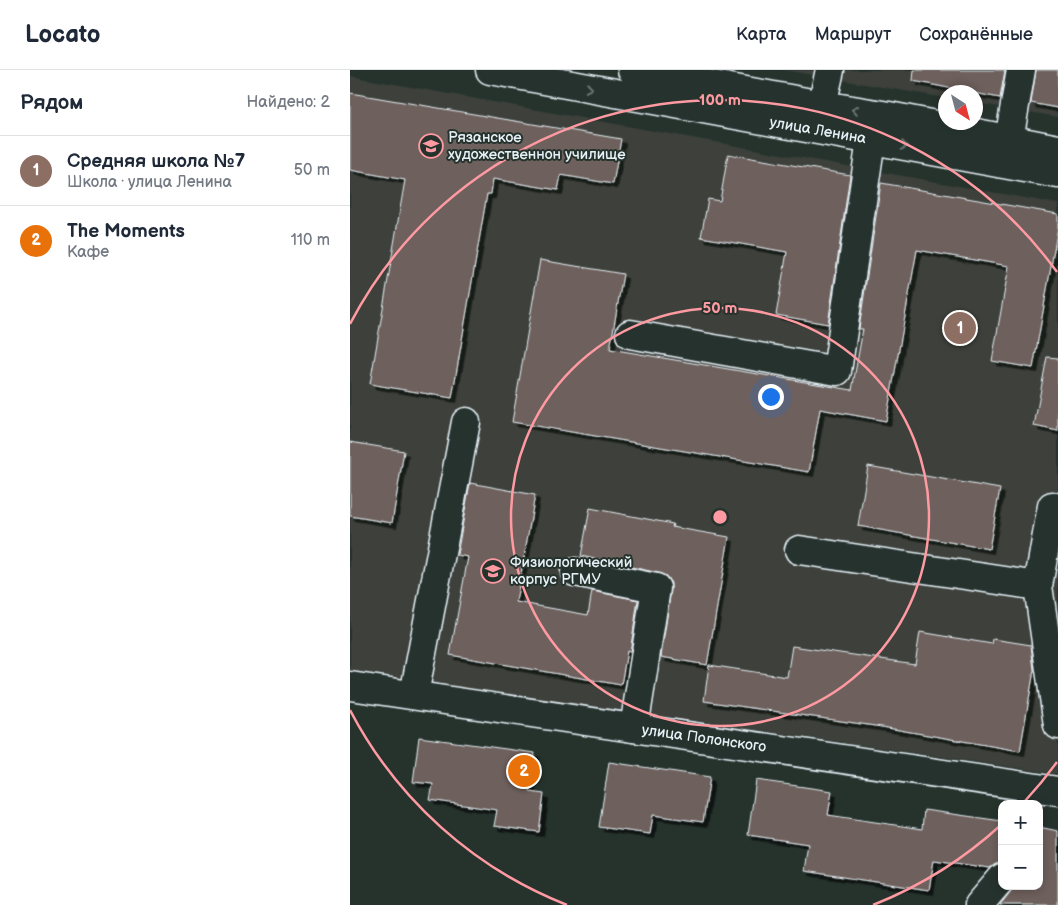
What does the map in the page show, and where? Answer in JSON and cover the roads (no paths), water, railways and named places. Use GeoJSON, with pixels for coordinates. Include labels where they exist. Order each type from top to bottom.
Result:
{"type":"FeatureCollection","features":[{"type":"Feature","properties":{"kind":"main road","name":"улица Ленина"},"geometry":{"type":"LineString","coordinates":[[490,70],[1058,174]]}},
{"type":"Feature","properties":{"kind":"main road","name":"улица Ленина"},"geometry":{"type":"LineString","coordinates":[[632,70],[822,106],[889,116],[1058,149]]}},
{"type":"Feature","properties":{"kind":"main road"},"geometry":{"type":"LineString","coordinates":[[822,106],[830,70]]}},
{"type":"Feature","properties":{"kind":"main road"},"geometry":{"type":"LineString","coordinates":[[1009,140],[1021,70]]}},
{"type":"Feature","properties":{"kind":"main road"},"geometry":{"type":"LineString","coordinates":[[630,334],[837,371],[871,140]]}},
{"type":"Feature","properties":{"kind":"main road"},"geometry":{"type":"LineString","coordinates":[[414,695],[466,422]]}},
{"type":"Feature","properties":{"kind":"main road"},"geometry":{"type":"LineString","coordinates":[[1052,506],[1038,586],[1058,725]]}},
{"type":"Feature","properties":{"kind":"main road"},"geometry":{"type":"LineString","coordinates":[[799,550],[1038,586]]}},
{"type":"Feature","properties":{"kind":"main road"},"geometry":{"type":"LineString","coordinates":[[575,572],[656,588],[634,728]]}},
{"type":"Feature","properties":{"kind":"main road","name":"улица Полонского"},"geometry":{"type":"LineString","coordinates":[[350,686],[1058,791]]}},
{"type":"Feature","properties":{"kind":"main road"},"geometry":{"type":"LineString","coordinates":[[979,905],[998,883]]}},
{"type":"Feature","properties":{"kind":"place","name":"Рязанское художественнон училище"},"geometry":{"type":"Point","coordinates":[431,146]}},
{"type":"Feature","properties":{"kind":"place","name":"Средняя школа №7"},"geometry":{"type":"Point","coordinates":[960,328]}},
{"type":"Feature","properties":{"kind":"place","name":"Физиологический корпус РГМУ"},"geometry":{"type":"Point","coordinates":[493,571]}},
{"type":"Feature","properties":{"kind":"place","name":"The Moments"},"geometry":{"type":"Point","coordinates":[524,771]}}]}
